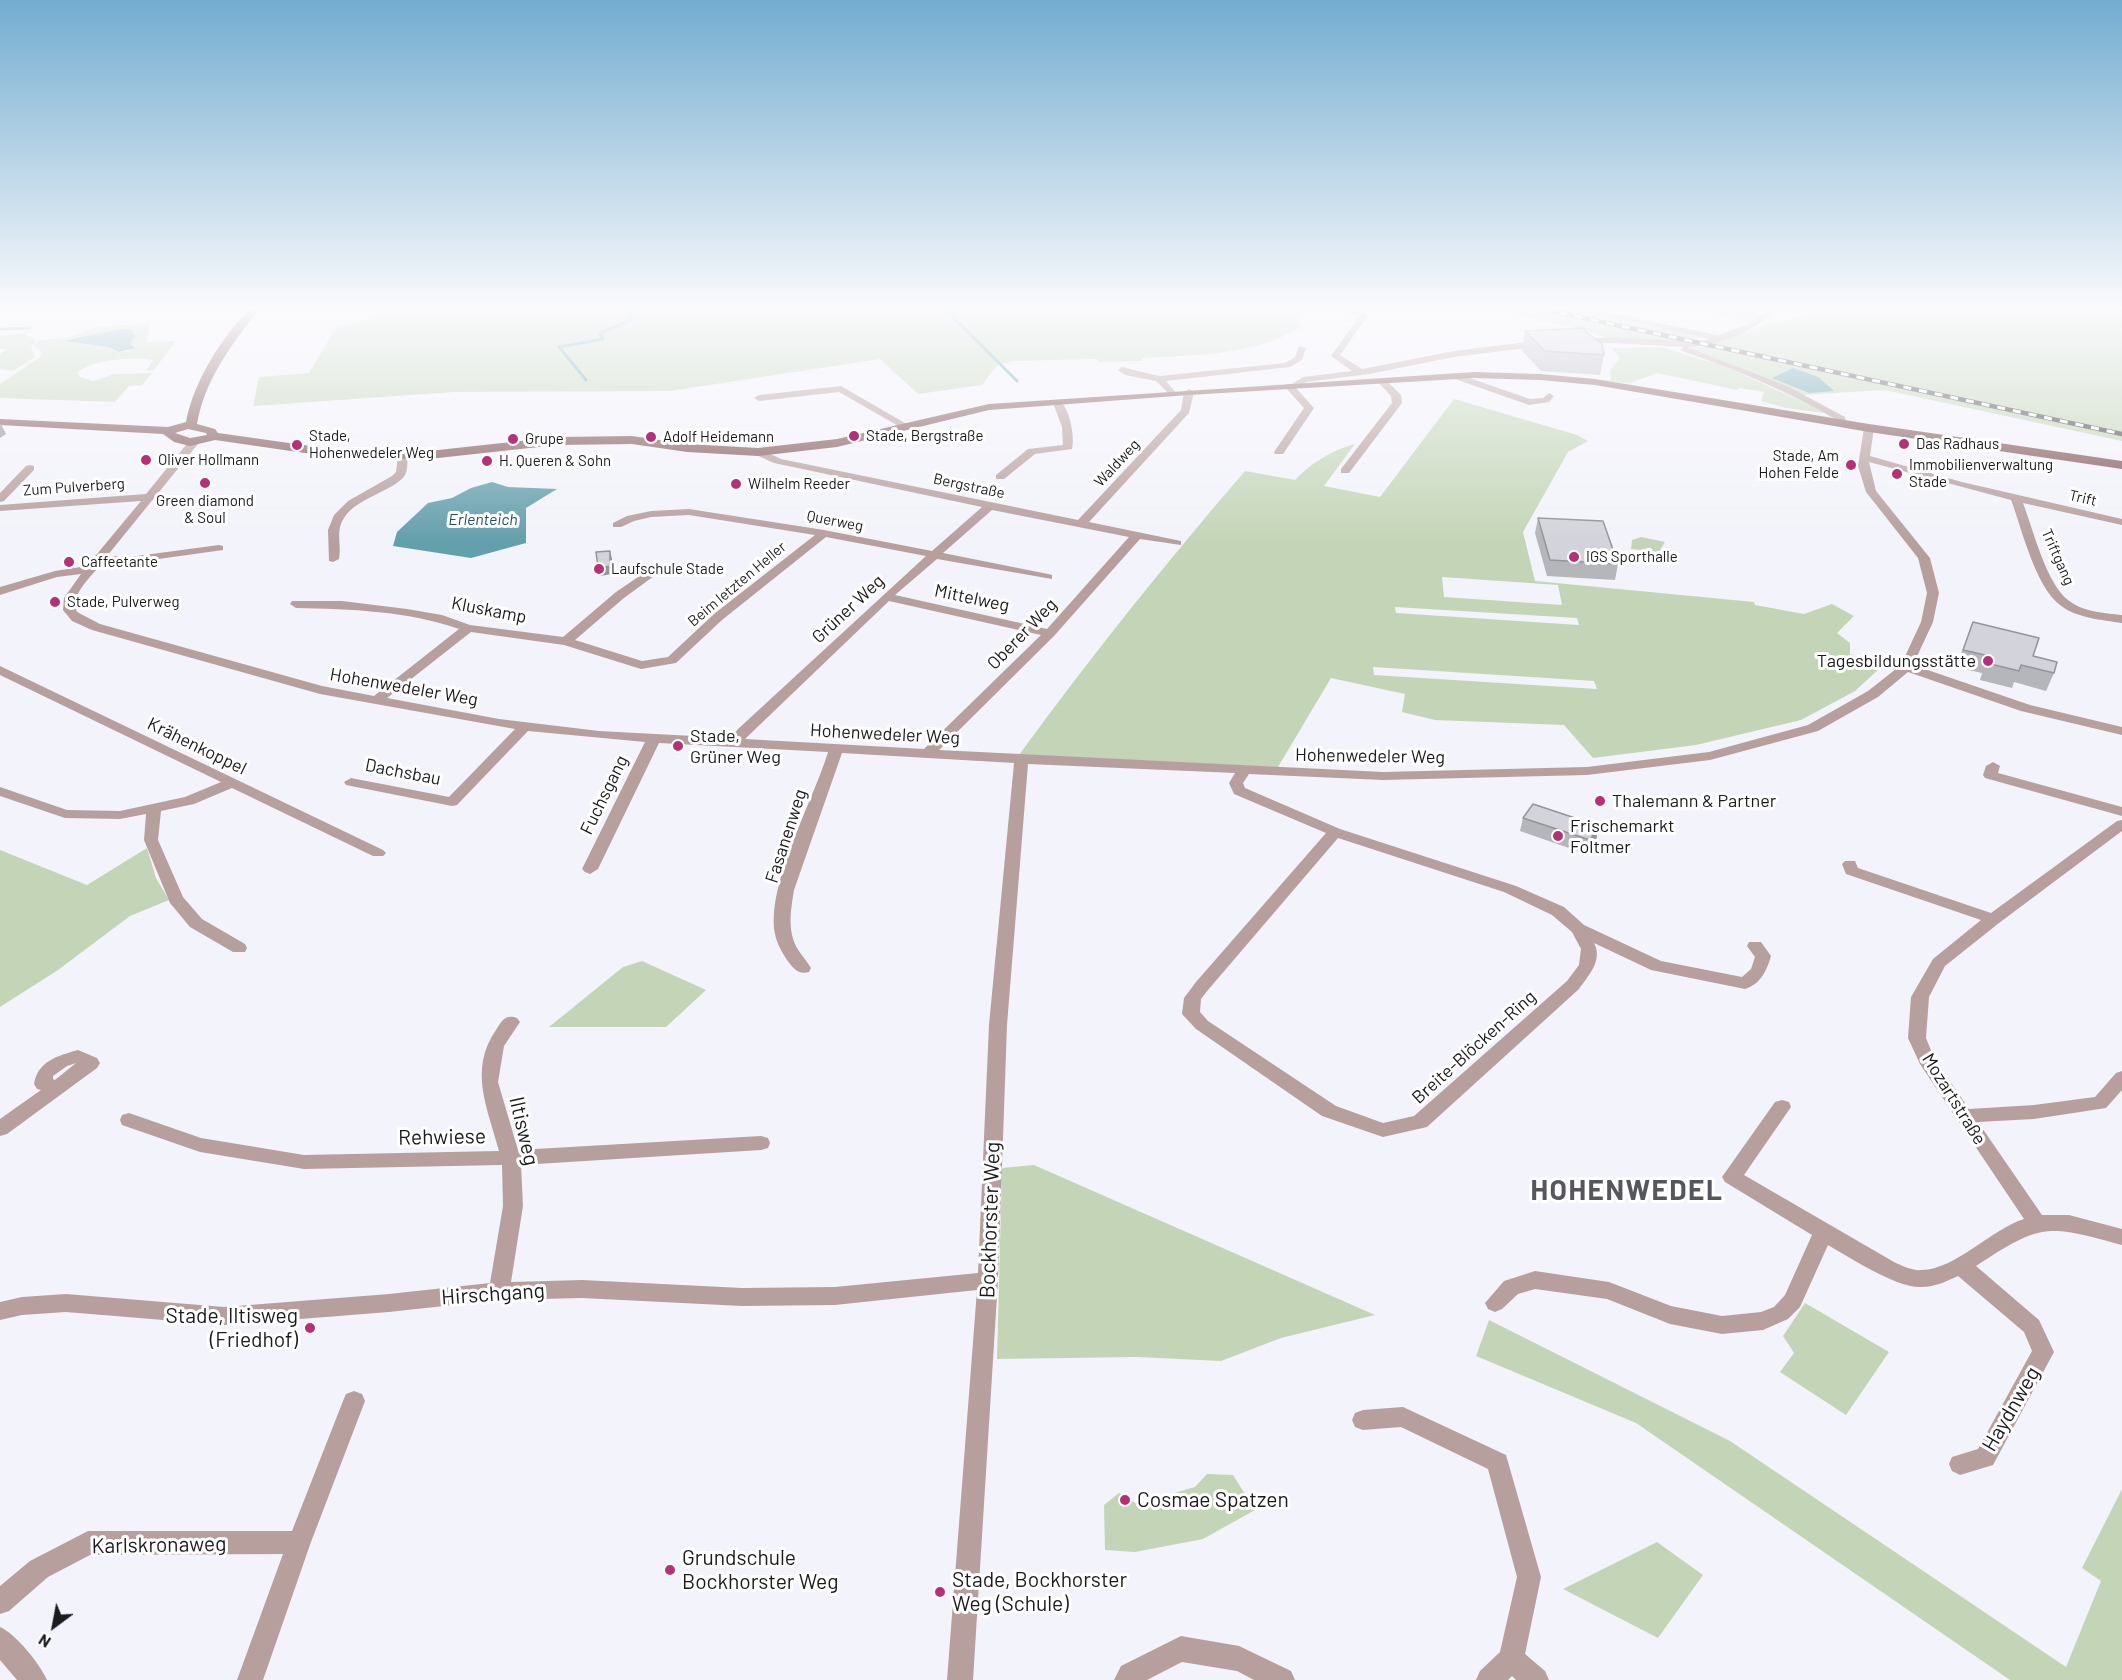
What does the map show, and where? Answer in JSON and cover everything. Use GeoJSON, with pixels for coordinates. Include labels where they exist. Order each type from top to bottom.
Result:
{"type":"FeatureCollection","features":[{"type":"Feature","properties":{"kind":"main road"},"geometry":{"type":"LineString","coordinates":[[205,384],[196,409],[179,428],[168,433],[170,436],[256,443],[353,456],[403,456],[568,441],[632,441],[687,448],[758,452],[837,443],[989,407],[1321,384]]}},
{"type":"Feature","properties":{"kind":"main road"},"geometry":{"type":"LineString","coordinates":[[1610,384],[1842,421],[1869,428],[2122,465]]}},
{"type":"Feature","properties":{"kind":"main road"},"geometry":{"type":"LineString","coordinates":[[196,409],[200,414],[199,423],[203,426],[256,443]]}},
{"type":"Feature","properties":{"kind":"main road"},"geometry":{"type":"LineString","coordinates":[[0,422],[211,431],[204,440]]}},
{"type":"Feature","properties":{"kind":"street"},"geometry":{"type":"LineString","coordinates":[[1164,384],[1171,393]]}},
{"type":"Feature","properties":{"kind":"street"},"geometry":{"type":"LineString","coordinates":[[1279,452],[1309,408],[1292,386],[1295,384]]}},
{"type":"Feature","properties":{"kind":"street"},"geometry":{"type":"LineString","coordinates":[[1345,471],[1397,403],[1395,395],[1385,384]]}},
{"type":"Feature","properties":{"kind":"street"},"geometry":{"type":"LineString","coordinates":[[1479,384],[1529,402],[1546,400],[1549,396]]}},
{"type":"Feature","properties":{"kind":"street"},"geometry":{"type":"LineString","coordinates":[[1770,384],[1842,421]]}},
{"type":"Feature","properties":{"kind":"street"},"geometry":{"type":"LineString","coordinates":[[759,398],[841,389],[905,426]]}},
{"type":"Feature","properties":{"kind":"street","name":"Waldweg"},"geometry":{"type":"LineString","coordinates":[[1082,524],[1186,411],[1189,392]]}},
{"type":"Feature","properties":{"kind":"street"},"geometry":{"type":"LineString","coordinates":[[999,477],[1032,451],[1068,447],[1067,427],[1058,402]]}},
{"type":"Feature","properties":{"kind":"street"},"geometry":{"type":"LineString","coordinates":[[1869,428],[1863,466],[1871,492],[1924,558],[1933,593],[1927,622],[1906,667],[2026,708],[2122,731]]}},
{"type":"Feature","properties":{"kind":"street","name":"Hohenwedeler Weg"},"geometry":{"type":"LineString","coordinates":[[204,440],[150,497],[71,595],[68,605],[73,615],[82,622],[306,687],[524,727],[735,743],[1244,771],[1436,776],[1587,771],[1710,756],[1813,728],[1873,694],[1906,667]]}},
{"type":"Feature","properties":{"kind":"street","name":"Bergstraße"},"geometry":{"type":"LineString","coordinates":[[758,452],[778,461],[1177,543]]}},
{"type":"Feature","properties":{"kind":"street"},"geometry":{"type":"LineString","coordinates":[[333,559],[336,551],[333,534],[335,524],[344,509],[396,478],[400,473],[403,456]]}},
{"type":"Feature","properties":{"kind":"street","name":"Trift"},"geometry":{"type":"LineString","coordinates":[[1864,458],[2016,498],[2122,522]]}},
{"type":"Feature","properties":{"kind":"street","name":"Zum Pulverberg"},"geometry":{"type":"LineString","coordinates":[[0,499],[30,468]]}},
{"type":"Feature","properties":{"kind":"street","name":"Zum Pulverberg"},"geometry":{"type":"LineString","coordinates":[[0,508],[150,497]]}},
{"type":"Feature","properties":{"kind":"street","name":"Triftgang"},"geometry":{"type":"LineString","coordinates":[[2016,498],[2051,590],[2063,603],[2087,612],[2122,620]]}},
{"type":"Feature","properties":{"kind":"street","name":"Grüner Weg"},"geometry":{"type":"LineString","coordinates":[[735,743],[743,732],[886,597],[990,506]]}},
{"type":"Feature","properties":{"kind":"street","name":"Querweg"},"geometry":{"type":"LineString","coordinates":[[617,525],[631,518],[651,514],[689,512],[824,534],[1048,578]]}},
{"type":"Feature","properties":{"kind":"street","name":"Beim letzten Heller"},"geometry":{"type":"LineString","coordinates":[[672,660],[717,617],[824,534]]}},
{"type":"Feature","properties":{"kind":"street","name":"Oberer Weg"},"geometry":{"type":"LineString","coordinates":[[927,754],[1050,633],[1137,535]]}},
{"type":"Feature","properties":{"kind":"street"},"geometry":{"type":"LineString","coordinates":[[0,591],[94,565],[219,548]]}},
{"type":"Feature","properties":{"kind":"street"},"geometry":{"type":"LineString","coordinates":[[566,641],[620,595],[650,574],[650,567]]}},
{"type":"Feature","properties":{"kind":"street","name":"Mittelweg"},"geometry":{"type":"LineString","coordinates":[[886,597],[1050,633]]}},
{"type":"Feature","properties":{"kind":"street","name":"Kluskamp"},"geometry":{"type":"LineString","coordinates":[[296,603],[342,605],[406,613],[442,619],[468,628],[566,641],[641,665],[672,660]]}},
{"type":"Feature","properties":{"kind":"street"},"geometry":{"type":"LineString","coordinates":[[376,701],[468,628]]}},
{"type":"Feature","properties":{"kind":"street","name":"Krähenkoppel"},"geometry":{"type":"LineString","coordinates":[[0,670],[378,853]]}},
{"type":"Feature","properties":{"kind":"street","name":"Dachsbau"},"geometry":{"type":"LineString","coordinates":[[351,782],[452,802],[524,727]]}},
{"type":"Feature","properties":{"kind":"street","name":"Fuchsgang"},"geometry":{"type":"LineString","coordinates":[[590,869],[654,738]]}},
{"type":"Feature","properties":{"kind":"street","name":"Fasanenweg"},"geometry":{"type":"LineString","coordinates":[[803,968],[794,958],[783,932],[784,910],[790,881],[836,749]]}},
{"type":"Feature","properties":{"kind":"street","name":"Bockhorster Weg"},"geometry":{"type":"LineString","coordinates":[[960,1680],[988,1280],[998,1025],[1021,759]]}},
{"type":"Feature","properties":{"kind":"street"},"geometry":{"type":"LineString","coordinates":[[1994,766],[1990,775],[2122,812]]}},
{"type":"Feature","properties":{"kind":"street","name":"Breite-Blöcken-Ring"},"geometry":{"type":"LineString","coordinates":[[1244,771],[1236,783],[1239,792],[1335,832],[1510,889],[1558,911],[1578,929],[1589,949],[1587,966],[1573,985],[1420,1122],[1383,1130],[1329,1111],[1202,1025],[1191,1014],[1193,998],[1202,986],[1335,832]]}},
{"type":"Feature","properties":{"kind":"street"},"geometry":{"type":"LineString","coordinates":[[0,791],[65,814],[120,815],[189,801],[232,783]]}},
{"type":"Feature","properties":{"kind":"street"},"geometry":{"type":"LineString","coordinates":[[154,809],[151,840],[176,899],[196,923],[239,948]]}},
{"type":"Feature","properties":{"kind":"street","name":"Mozartstraße"},"geometry":{"type":"LineString","coordinates":[[2037,1223],[1926,1060],[1917,1038],[1920,997],[1940,963],[1994,918],[2122,824]]}},
{"type":"Feature","properties":{"kind":"street"},"geometry":{"type":"LineString","coordinates":[[1850,864],[1851,871],[1994,918]]}},
{"type":"Feature","properties":{"kind":"street"},"geometry":{"type":"LineString","coordinates":[[1578,929],[1657,966],[1744,983],[1758,971],[1763,956],[1755,946]]}},
{"type":"Feature","properties":{"kind":"street","name":"Iltisweg"},"geometry":{"type":"LineString","coordinates":[[499,1291],[513,1206],[511,1158],[489,1082],[495,1045],[511,1022]]}},
{"type":"Feature","properties":{"kind":"street"},"geometry":{"type":"LineString","coordinates":[[1962,1116],[2034,1112],[2100,1103],[2122,1077]]}},
{"type":"Feature","properties":{"kind":"street"},"geometry":{"type":"LineString","coordinates":[[0,1129],[58,1087]]}},
{"type":"Feature","properties":{"kind":"street"},"geometry":{"type":"LineString","coordinates":[[1782,1107],[1732,1177],[1823,1232],[1896,1272],[1921,1279],[1961,1266],[2007,1235],[2037,1223],[2067,1223],[2122,1237]]}},
{"type":"Feature","properties":{"kind":"street","name":"Rehwiese"},"geometry":{"type":"LineString","coordinates":[[129,1120],[200,1145],[304,1162],[511,1158],[761,1143]]}},
{"type":"Feature","properties":{"kind":"street"},"geometry":{"type":"LineString","coordinates":[[1495,1303],[1511,1287],[1535,1280],[1609,1291],[1670,1315],[1722,1325],[1763,1321],[1781,1313],[1793,1301],[1823,1232]]}},
{"type":"Feature","properties":{"kind":"street","name":"Haydnweg"},"geometry":{"type":"LineString","coordinates":[[1960,1464],[1985,1458],[2043,1352],[2032,1326],[1961,1266]]}},
{"type":"Feature","properties":{"kind":"street","name":"Hirschgang"},"geometry":{"type":"LineString","coordinates":[[0,1311],[21,1306],[66,1303],[224,1316],[389,1303],[499,1291],[582,1289],[742,1297],[835,1296],[988,1280]]}},
{"type":"Feature","properties":{"kind":"street"},"geometry":{"type":"LineString","coordinates":[[250,1680],[299,1542],[354,1401]]}},
{"type":"Feature","properties":{"kind":"street"},"geometry":{"type":"LineString","coordinates":[[1363,1420],[1403,1417],[1498,1462],[1529,1577],[1511,1659],[1489,1680]]}},
{"type":"Feature","properties":{"kind":"street","name":"Karlskronaweg"},"geometry":{"type":"LineString","coordinates":[[0,1602],[39,1569],[88,1543],[299,1542]]}},
{"type":"Feature","properties":{"kind":"street"},"geometry":{"type":"LineString","coordinates":[[0,1640],[34,1680]]}},
{"type":"Feature","properties":{"kind":"street"},"geometry":{"type":"LineString","coordinates":[[1127,1680],[1130,1675],[1181,1649],[1239,1659],[1282,1680]]}},
{"type":"Feature","properties":{"kind":"street"},"geometry":{"type":"LineString","coordinates":[[1511,1659],[1536,1680]]}},
{"type":"Feature","properties":{"kind":"green space"},"geometry":{"type":"Polygon","coordinates":[[[0,384],[143,384],[129,386],[115,402],[0,398],[0,384]]]}},
{"type":"Feature","properties":{"kind":"green space"},"geometry":{"type":"Polygon","coordinates":[[[257,384],[713,384],[670,391],[454,392],[253,406],[257,384]]]}},
{"type":"Feature","properties":{"kind":"green space"},"geometry":{"type":"Polygon","coordinates":[[[908,384],[982,384],[982,385],[918,394],[908,384]]]}},
{"type":"Feature","properties":{"kind":"green space"},"geometry":{"type":"Polygon","coordinates":[[[1711,384],[1765,384],[1830,414],[1786,408],[1761,401],[1764,392],[1739,388],[1737,390],[1711,384]]]}},
{"type":"Feature","properties":{"kind":"green space"},"geometry":{"type":"Polygon","coordinates":[[[1776,384],[2122,384],[2122,441],[1885,390],[1802,395],[1776,384]]]}},
{"type":"Feature","properties":{"kind":"green space"},"geometry":{"type":"Polygon","coordinates":[[[1454,399],[1577,435],[1588,441],[1568,452],[1523,532],[1535,581],[1754,602],[1755,605],[1804,614],[1832,604],[1854,616],[1837,633],[1850,643],[1850,654],[1879,669],[1855,691],[1801,720],[1696,745],[1593,758],[1564,725],[1435,720],[1402,712],[1405,694],[1331,678],[1278,767],[1019,755],[1129,611],[1245,471],[1295,480],[1322,458],[1355,444],[1324,486],[1380,497],[1454,399]],[[1442,577],[1444,597],[1562,605],[1558,585],[1442,577]],[[1395,607],[1396,613],[1579,625],[1577,618],[1395,607]],[[1373,667],[1374,675],[1597,689],[1594,681],[1373,667]]]}},
{"type":"Feature","properties":{"kind":"green space"},"geometry":{"type":"Polygon","coordinates":[[[1641,537],[1665,542],[1659,552],[1631,549],[1632,540],[1641,537]]]}},
{"type":"Feature","properties":{"kind":"green space"},"geometry":{"type":"Polygon","coordinates":[[[147,848],[156,878],[169,900],[130,916],[58,970],[0,1007],[0,850],[87,885],[147,848]]]}},
{"type":"Feature","properties":{"kind":"green space"},"geometry":{"type":"Polygon","coordinates":[[[642,961],[706,990],[666,1027],[549,1027],[623,967],[642,961]]]}},
{"type":"Feature","properties":{"kind":"green space"},"geometry":{"type":"Polygon","coordinates":[[[1034,1165],[1375,1315],[1281,1338],[1221,1361],[1137,1357],[997,1359],[1002,1168],[1034,1165]]]}},
{"type":"Feature","properties":{"kind":"green space"},"geometry":{"type":"Polygon","coordinates":[[[1805,1303],[1889,1352],[1846,1415],[1780,1372],[1794,1353],[1783,1336],[1805,1303]]]}},
{"type":"Feature","properties":{"kind":"green space"},"geometry":{"type":"Polygon","coordinates":[[[1489,1320],[1730,1441],[2066,1667],[2101,1581],[2082,1568],[2122,1489],[2122,1680],[2010,1680],[1636,1423],[1476,1356],[1489,1320]]]}},
{"type":"Feature","properties":{"kind":"green space"},"geometry":{"type":"Polygon","coordinates":[[[1207,1474],[1233,1475],[1255,1510],[1203,1539],[1135,1552],[1105,1550],[1104,1505],[1119,1493],[1137,1504],[1195,1487],[1207,1474]]]}},
{"type":"Feature","properties":{"kind":"green space"},"geometry":{"type":"Polygon","coordinates":[[[1657,1542],[1703,1575],[1658,1638],[1563,1589],[1657,1542]]]}},
{"type":"Feature","properties":{"kind":"water"},"geometry":{"type":"Polygon","coordinates":[[[1788,384],[1826,384],[1834,391],[1809,393],[1788,384]]]}},
{"type":"Feature","properties":{"kind":"water","name":"Erlenteich"},"geometry":{"type":"Polygon","coordinates":[[[492,482],[508,487],[557,489],[526,508],[526,543],[471,558],[393,546],[397,532],[428,503],[452,498],[471,488],[492,482]]]}},
{"type":"Feature","properties":{"kind":"building"},"geometry":{"type":"Polygon","coordinates":[[[1538,518],[1603,521],[1618,564],[1550,560],[1538,518]]]}},
{"type":"Feature","properties":{"kind":"building"},"geometry":{"type":"Polygon","coordinates":[[[610,551],[610,566],[598,568],[596,552],[610,551]]]}},
{"type":"Feature","properties":{"kind":"building"},"geometry":{"type":"Polygon","coordinates":[[[1973,622],[2039,638],[2033,656],[2057,662],[2054,673],[2021,665],[2019,671],[1987,663],[1989,656],[1963,650],[1973,622]]]}},
{"type":"Feature","properties":{"kind":"building"},"geometry":{"type":"Polygon","coordinates":[[[1533,804],[1599,826],[1590,840],[1523,818],[1533,804]]]}},
{"type":"Feature","properties":{"kind":"railway"},"geometry":{"type":"LineString","coordinates":[[1892,384],[2122,434]]}},
{"type":"Feature","properties":{"kind":"place","name":"Stade, Bergstraße"},"geometry":{"type":"Point","coordinates":[854,436]}},
{"type":"Feature","properties":{"kind":"place","name":"Adolf Heidemann"},"geometry":{"type":"Point","coordinates":[651,437]}},
{"type":"Feature","properties":{"kind":"place","name":"Grupe"},"geometry":{"type":"Point","coordinates":[513,439]}},
{"type":"Feature","properties":{"kind":"place","name":"Das Radhaus"},"geometry":{"type":"Point","coordinates":[1904,444]}},
{"type":"Feature","properties":{"kind":"place","name":"Stade, Hohenwedeler Weg"},"geometry":{"type":"Point","coordinates":[297,445]}},
{"type":"Feature","properties":{"kind":"place","name":"Oliver Hollmann"},"geometry":{"type":"Point","coordinates":[146,460]}},
{"type":"Feature","properties":{"kind":"place","name":"H. Queren & Sohn"},"geometry":{"type":"Point","coordinates":[487,461]}},
{"type":"Feature","properties":{"kind":"place","name":"Stade, Am Hohen Felde"},"geometry":{"type":"Point","coordinates":[1851,465]}},
{"type":"Feature","properties":{"kind":"place","name":"Immobilienverwaltung Stade"},"geometry":{"type":"Point","coordinates":[1897,474]}},
{"type":"Feature","properties":{"kind":"place","name":"Green diamond & Soul"},"geometry":{"type":"Point","coordinates":[205,483]}},
{"type":"Feature","properties":{"kind":"place","name":"Wilhelm Reeder"},"geometry":{"type":"Point","coordinates":[736,484]}},
{"type":"Feature","properties":{"kind":"place","name":"IGS Sporthalle"},"geometry":{"type":"Point","coordinates":[1574,557]}},
{"type":"Feature","properties":{"kind":"place","name":"Caffeetante"},"geometry":{"type":"Point","coordinates":[69,562]}},
{"type":"Feature","properties":{"kind":"place","name":"Laufschule Stade"},"geometry":{"type":"Point","coordinates":[599,569]}},
{"type":"Feature","properties":{"kind":"place","name":"Stade, Pulverweg"},"geometry":{"type":"Point","coordinates":[55,602]}},
{"type":"Feature","properties":{"kind":"place","name":"Tagesbildungsstätte"},"geometry":{"type":"Point","coordinates":[1988,661]}},
{"type":"Feature","properties":{"kind":"place","name":"Stade, Grüner Weg"},"geometry":{"type":"Point","coordinates":[678,746]}},
{"type":"Feature","properties":{"kind":"place","name":"Thalemann & Partner"},"geometry":{"type":"Point","coordinates":[1600,801]}},
{"type":"Feature","properties":{"kind":"place","name":"Frischemarkt Foltmer"},"geometry":{"type":"Point","coordinates":[1558,836]}},
{"type":"Feature","properties":{"kind":"place","name":"Stade, Iltisweg (Friedhof)"},"geometry":{"type":"Point","coordinates":[310,1328]}},
{"type":"Feature","properties":{"kind":"place","name":"Cosmae Spatzen"},"geometry":{"type":"Point","coordinates":[1125,1500]}},
{"type":"Feature","properties":{"kind":"place","name":"Grundschule Bockhorster Weg"},"geometry":{"type":"Point","coordinates":[670,1570]}},
{"type":"Feature","properties":{"kind":"place","name":"Stade, Bockhorster Weg (Schule)"},"geometry":{"type":"Point","coordinates":[940,1592]}},
{"type":"Feature","properties":{"kind":"district","name":"HOHENWEDEL"},"geometry":{"type":"Point","coordinates":[1627,1191]}}]}
